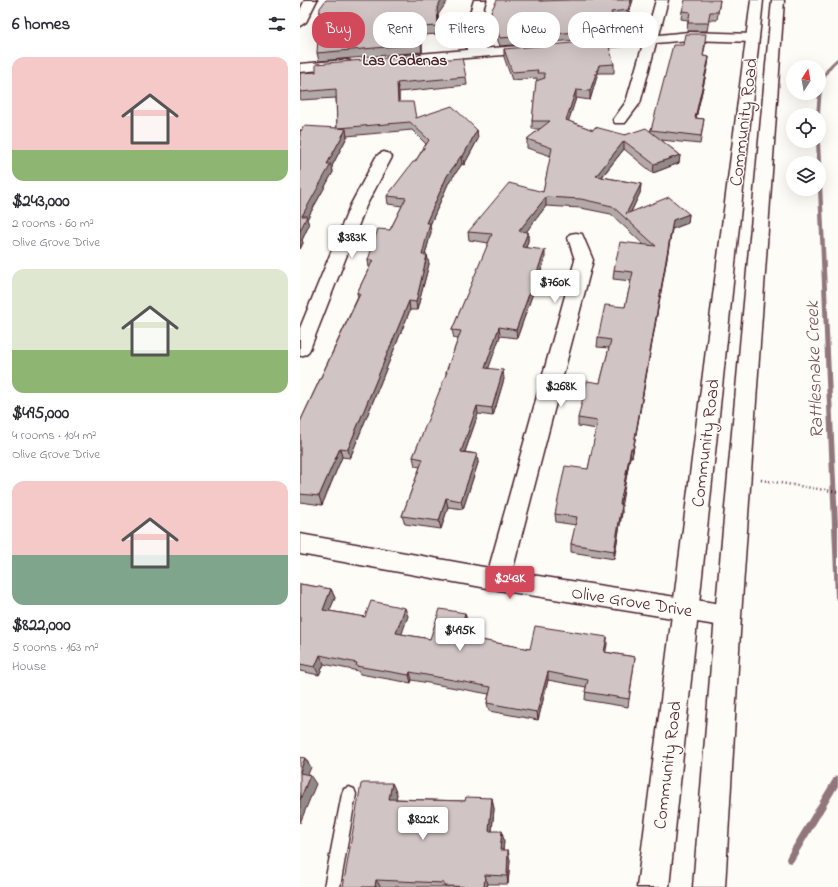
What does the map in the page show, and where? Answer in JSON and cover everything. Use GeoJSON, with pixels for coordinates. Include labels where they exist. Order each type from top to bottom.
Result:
{"type":"FeatureCollection","features":[{"type":"Feature","properties":{"kind":"main road","name":"Community Road"},"geometry":{"type":"LineString","coordinates":[[653,887],[757,0]]}},
{"type":"Feature","properties":{"kind":"main road"},"geometry":{"type":"LineString","coordinates":[[753,38],[763,35],[766,0]]}},
{"type":"Feature","properties":{"kind":"main road","name":"Community Road"},"geometry":{"type":"LineString","coordinates":[[709,887],[728,616],[778,0]]}},
{"type":"Feature","properties":{"kind":"main road"},"geometry":{"type":"LineString","coordinates":[[753,38],[764,43],[760,82],[770,95]]}},
{"type":"Feature","properties":{"kind":"street"},"geometry":{"type":"LineString","coordinates":[[300,22],[311,0]]}},
{"type":"Feature","properties":{"kind":"street"},"geometry":{"type":"LineString","coordinates":[[474,53],[471,29],[480,0]]}},
{"type":"Feature","properties":{"kind":"street"},"geometry":{"type":"LineString","coordinates":[[658,16],[662,0]]}},
{"type":"Feature","properties":{"kind":"street"},"geometry":{"type":"LineString","coordinates":[[658,39],[689,36],[753,38]]}},
{"type":"Feature","properties":{"kind":"street"},"geometry":{"type":"LineString","coordinates":[[379,61],[544,48]]}},
{"type":"Feature","properties":{"kind":"street"},"geometry":{"type":"LineString","coordinates":[[620,120],[633,102],[649,48]]}},
{"type":"Feature","properties":{"kind":"street"},"geometry":{"type":"LineString","coordinates":[[300,68],[355,63]]}},
{"type":"Feature","properties":{"kind":"street"},"geometry":{"type":"LineString","coordinates":[[300,349],[314,318],[358,206],[384,157]]}},
{"type":"Feature","properties":{"kind":"street"},"geometry":{"type":"LineString","coordinates":[[498,580],[584,260],[576,238]]}},
{"type":"Feature","properties":{"kind":"street","name":"Olive Grove Drive"},"geometry":{"type":"LineString","coordinates":[[300,544],[498,580],[728,616]]}},
{"type":"Feature","properties":{"kind":"lane"},"geometry":{"type":"LineString","coordinates":[[332,887],[349,794]]}},
{"type":"Feature","properties":{"kind":"path"},"geometry":{"type":"LineString","coordinates":[[772,482],[838,492]]}},
{"type":"Feature","properties":{"kind":"building"},"geometry":{"type":"Polygon","coordinates":[[[326,0],[442,0],[437,7],[437,12],[435,12],[435,26],[427,27],[427,12],[373,12],[373,48],[375,48],[317,53],[317,48],[365,48],[365,12],[320,12],[320,8],[326,0]]]}},
{"type":"Feature","properties":{"kind":"building"},"geometry":{"type":"Polygon","coordinates":[[[497,0],[631,0],[628,10],[611,12],[568,12],[568,33],[560,33],[560,12],[507,12],[507,37],[500,38],[499,12],[491,11],[497,0]]]}},
{"type":"Feature","properties":{"kind":"building"},"geometry":{"type":"Polygon","coordinates":[[[685,0],[720,0],[718,12],[710,12],[708,23],[688,23],[690,12],[682,11],[685,0]]]}},
{"type":"Feature","properties":{"kind":"building"},"geometry":{"type":"Polygon","coordinates":[[[685,34],[706,34],[703,56],[709,57],[695,118],[704,119],[701,136],[651,130],[673,45],[683,45],[685,34]]]}},
{"type":"Feature","properties":{"kind":"building"},"geometry":{"type":"Polygon","coordinates":[[[568,43],[568,48],[609,48],[614,64],[599,65],[590,91],[576,90],[566,120],[593,130],[595,127],[625,135],[646,128],[680,155],[654,164],[624,141],[596,176],[641,184],[626,214],[669,197],[689,214],[673,220],[633,449],[631,448],[620,504],[622,505],[614,551],[571,544],[577,517],[555,514],[565,466],[588,469],[598,421],[578,418],[587,381],[600,383],[611,340],[598,338],[605,305],[625,307],[633,272],[614,270],[620,242],[656,246],[612,206],[581,199],[546,197],[519,231],[528,232],[522,247],[545,250],[516,330],[499,327],[485,368],[503,370],[492,408],[477,406],[461,452],[477,454],[461,501],[446,498],[439,521],[402,516],[423,459],[413,457],[447,372],[461,331],[452,330],[492,234],[468,232],[509,183],[543,192],[552,148],[527,139],[550,121],[532,121],[536,81],[545,78],[544,73],[537,73],[538,70],[512,72],[504,49],[560,48],[560,44],[568,43]]]}},
{"type":"Feature","properties":{"kind":"building"},"geometry":{"type":"Polygon","coordinates":[[[421,55],[422,61],[462,58],[466,77],[397,83],[398,102],[413,102],[416,118],[452,106],[477,130],[463,156],[461,156],[447,176],[426,223],[430,223],[422,255],[427,255],[416,302],[409,301],[348,449],[340,448],[319,496],[300,494],[300,422],[360,294],[357,293],[373,260],[368,260],[378,229],[390,230],[406,198],[387,196],[413,162],[415,162],[429,140],[410,122],[339,128],[346,129],[327,164],[331,164],[302,216],[307,216],[300,231],[300,130],[301,131],[304,126],[337,128],[336,89],[300,92],[300,73],[316,72],[316,64],[421,55]]]}},
{"type":"Feature","properties":{"kind":"building"},"geometry":{"type":"Polygon","coordinates":[[[300,584],[331,589],[323,610],[365,617],[371,601],[405,608],[396,633],[430,639],[440,609],[465,613],[459,636],[530,649],[535,626],[607,637],[604,652],[635,657],[629,699],[585,692],[588,680],[548,672],[537,712],[487,703],[491,687],[410,672],[409,675],[356,666],[357,663],[320,655],[315,667],[300,664],[300,584]]]}},
{"type":"Feature","properties":{"kind":"building"},"geometry":{"type":"Polygon","coordinates":[[[300,757],[305,758],[300,772],[300,757]]]}},
{"type":"Feature","properties":{"kind":"building"},"geometry":{"type":"Polygon","coordinates":[[[300,773],[310,775],[300,800],[300,773]]]}},
{"type":"Feature","properties":{"kind":"building"},"geometry":{"type":"Polygon","coordinates":[[[392,783],[389,799],[465,801],[466,797],[492,798],[489,831],[502,831],[500,850],[508,850],[507,876],[485,875],[484,887],[444,886],[444,883],[376,880],[375,887],[343,887],[361,784],[392,783]]]}},
{"type":"Feature","properties":{"kind":"waterway","name":"Rattlesnake Creek"},"geometry":{"type":"LineString","coordinates":[[819,108],[823,77],[826,71],[838,59]]}},
{"type":"Feature","properties":{"kind":"waterway","name":"Rattlesnake Creek"},"geometry":{"type":"LineString","coordinates":[[818,148],[838,597]]}},
{"type":"Feature","properties":{"kind":"waterway","name":"Rattlesnake Creek"},"geometry":{"type":"LineString","coordinates":[[790,859],[838,779]]}},
{"type":"Feature","properties":{"kind":"district","name":"Las Cadenas"},"geometry":{"type":"Point","coordinates":[405,59]}}]}
